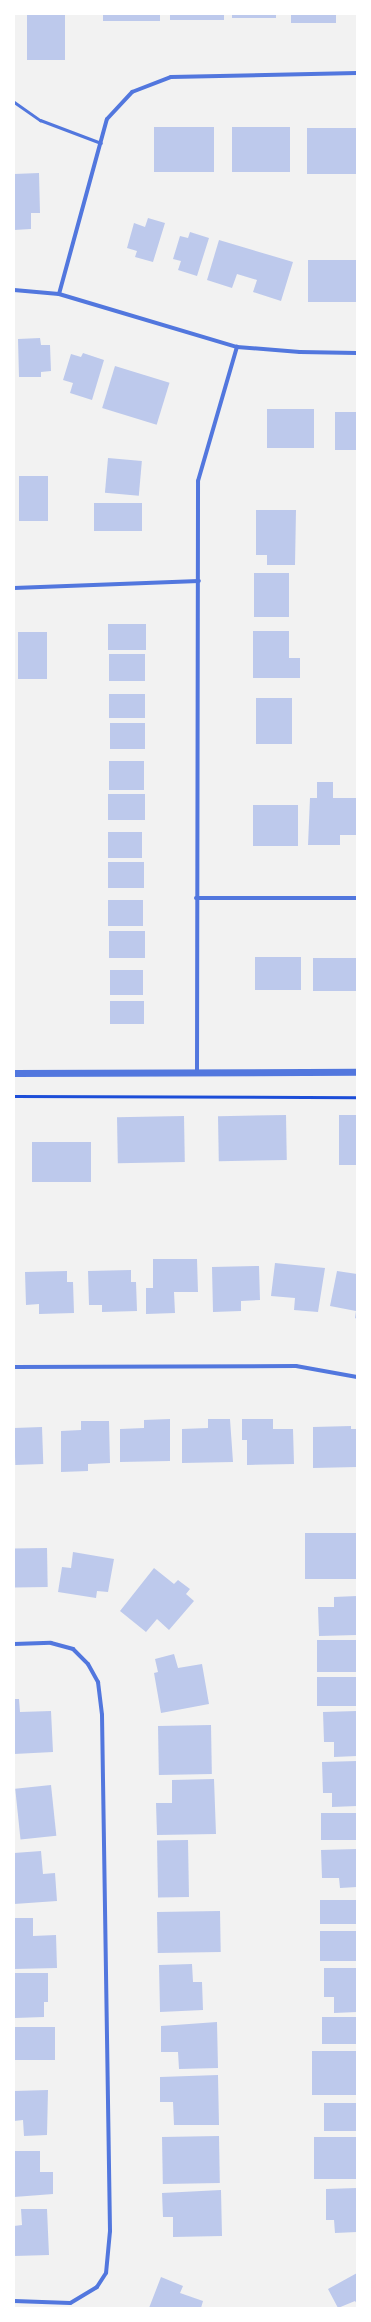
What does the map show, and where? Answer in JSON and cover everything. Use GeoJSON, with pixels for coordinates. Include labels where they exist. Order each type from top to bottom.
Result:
{"type":"FeatureCollection","features":[{"type":"Feature","properties":{"kind":"street"},"geometry":{"type":"LineString","coordinates":[[59,294],[107,119],[132,92],[171,77],[357,73]]}},
{"type":"Feature","properties":{"kind":"street"},"geometry":{"type":"LineString","coordinates":[[14,290],[59,294],[238,347],[300,352],[357,353]]}},
{"type":"Feature","properties":{"kind":"street"},"geometry":{"type":"LineString","coordinates":[[197,1073],[196,898],[198,481],[238,347]]}},
{"type":"Feature","properties":{"kind":"street"},"geometry":{"type":"LineString","coordinates":[[14,588],[198,580]]}},
{"type":"Feature","properties":{"kind":"street"},"geometry":{"type":"LineString","coordinates":[[196,898],[357,898]]}},
{"type":"Feature","properties":{"kind":"street"},"geometry":{"type":"LineString","coordinates":[[14,1073],[357,1072]]}},
{"type":"Feature","properties":{"kind":"street"},"geometry":{"type":"LineString","coordinates":[[14,1367],[296,1366],[357,1377]]}},
{"type":"Feature","properties":{"kind":"street"},"geometry":{"type":"LineString","coordinates":[[14,1644],[51,1643],[73,1649],[88,1664],[98,1682],[102,1715],[110,2231],[106,2273],[96,2287],[70,2303],[14,2301]]}},
{"type":"Feature","properties":{"kind":"lane"},"geometry":{"type":"LineString","coordinates":[[14,102],[40,120],[101,143]]}},
{"type":"Feature","properties":{"kind":"path"},"geometry":{"type":"LineString","coordinates":[[14,1096],[357,1097]]}},
{"type":"Feature","properties":{"kind":"building"},"geometry":{"type":"Polygon","coordinates":[[[27,14],[65,14],[65,60],[27,60],[27,14]]]}},
{"type":"Feature","properties":{"kind":"building"},"geometry":{"type":"Polygon","coordinates":[[[103,14],[160,14],[160,21],[103,21],[103,14]]]}},
{"type":"Feature","properties":{"kind":"building"},"geometry":{"type":"Polygon","coordinates":[[[170,14],[224,14],[224,20],[170,20],[170,14]]]}},
{"type":"Feature","properties":{"kind":"building"},"geometry":{"type":"Polygon","coordinates":[[[232,14],[276,14],[276,18],[232,18],[232,14]]]}},
{"type":"Feature","properties":{"kind":"building"},"geometry":{"type":"Polygon","coordinates":[[[291,14],[336,14],[336,23],[291,23],[291,14]]]}},
{"type":"Feature","properties":{"kind":"building"},"geometry":{"type":"Polygon","coordinates":[[[154,127],[214,127],[214,172],[154,172],[154,127]]]}},
{"type":"Feature","properties":{"kind":"building"},"geometry":{"type":"Polygon","coordinates":[[[232,127],[290,127],[290,172],[232,172],[232,127]]]}},
{"type":"Feature","properties":{"kind":"building"},"geometry":{"type":"Polygon","coordinates":[[[307,128],[357,128],[357,174],[307,174],[307,128]]]}},
{"type":"Feature","properties":{"kind":"building"},"geometry":{"type":"Polygon","coordinates":[[[39,173],[40,213],[31,213],[31,229],[14,230],[14,174],[39,173]]]}},
{"type":"Feature","properties":{"kind":"building"},"geometry":{"type":"Polygon","coordinates":[[[148,218],[165,223],[153,262],[135,257],[137,251],[127,248],[134,223],[145,227],[148,218]]]}},
{"type":"Feature","properties":{"kind":"building"},"geometry":{"type":"Polygon","coordinates":[[[190,232],[209,238],[197,276],[178,270],[181,261],[173,259],[180,236],[188,238],[190,232]]]}},
{"type":"Feature","properties":{"kind":"building"},"geometry":{"type":"Polygon","coordinates":[[[219,240],[293,262],[281,301],[253,292],[257,280],[237,274],[232,288],[207,280],[219,240]]]}},
{"type":"Feature","properties":{"kind":"building"},"geometry":{"type":"Polygon","coordinates":[[[308,260],[357,260],[357,302],[308,302],[308,260]]]}},
{"type":"Feature","properties":{"kind":"building"},"geometry":{"type":"Polygon","coordinates":[[[40,338],[41,345],[50,345],[51,371],[41,372],[41,377],[19,377],[18,339],[40,338]]]}},
{"type":"Feature","properties":{"kind":"building"},"geometry":{"type":"Polygon","coordinates":[[[83,353],[104,360],[92,400],[70,393],[73,383],[63,380],[71,354],[81,357],[83,353]]]}},
{"type":"Feature","properties":{"kind":"building"},"geometry":{"type":"Polygon","coordinates":[[[115,366],[170,383],[157,425],[102,408],[115,366]]]}},
{"type":"Feature","properties":{"kind":"building"},"geometry":{"type":"Polygon","coordinates":[[[267,409],[314,409],[314,448],[267,448],[267,409]]]}},
{"type":"Feature","properties":{"kind":"building"},"geometry":{"type":"Polygon","coordinates":[[[335,412],[357,412],[357,450],[335,450],[335,412]]]}},
{"type":"Feature","properties":{"kind":"building"},"geometry":{"type":"Polygon","coordinates":[[[108,458],[142,461],[139,496],[105,493],[108,458]]]}},
{"type":"Feature","properties":{"kind":"building"},"geometry":{"type":"Polygon","coordinates":[[[19,476],[48,476],[48,521],[19,521],[19,476]]]}},
{"type":"Feature","properties":{"kind":"building"},"geometry":{"type":"Polygon","coordinates":[[[94,503],[142,503],[142,531],[94,531],[94,503]]]}},
{"type":"Feature","properties":{"kind":"building"},"geometry":{"type":"Polygon","coordinates":[[[256,510],[296,510],[295,565],[267,565],[267,555],[256,555],[256,510]]]}},
{"type":"Feature","properties":{"kind":"building"},"geometry":{"type":"Polygon","coordinates":[[[254,573],[289,573],[289,617],[254,617],[254,573]]]}},
{"type":"Feature","properties":{"kind":"building"},"geometry":{"type":"Polygon","coordinates":[[[108,624],[146,624],[146,650],[108,650],[108,624]]]}},
{"type":"Feature","properties":{"kind":"building"},"geometry":{"type":"Polygon","coordinates":[[[253,631],[289,631],[289,658],[300,658],[300,678],[253,678],[253,631]]]}},
{"type":"Feature","properties":{"kind":"building"},"geometry":{"type":"Polygon","coordinates":[[[18,632],[47,632],[47,679],[18,679],[18,632]]]}},
{"type":"Feature","properties":{"kind":"building"},"geometry":{"type":"Polygon","coordinates":[[[109,654],[145,654],[145,681],[109,681],[109,654]]]}},
{"type":"Feature","properties":{"kind":"building"},"geometry":{"type":"Polygon","coordinates":[[[109,694],[145,694],[145,718],[109,718],[109,694]]]}},
{"type":"Feature","properties":{"kind":"building"},"geometry":{"type":"Polygon","coordinates":[[[256,698],[292,698],[292,744],[256,744],[256,698]]]}},
{"type":"Feature","properties":{"kind":"building"},"geometry":{"type":"Polygon","coordinates":[[[110,723],[145,723],[145,749],[110,749],[110,723]]]}},
{"type":"Feature","properties":{"kind":"building"},"geometry":{"type":"Polygon","coordinates":[[[109,761],[144,761],[144,790],[109,790],[109,761]]]}},
{"type":"Feature","properties":{"kind":"building"},"geometry":{"type":"Polygon","coordinates":[[[317,782],[333,782],[333,798],[357,798],[357,835],[340,835],[340,845],[308,845],[310,798],[317,798],[317,782]]]}},
{"type":"Feature","properties":{"kind":"building"},"geometry":{"type":"Polygon","coordinates":[[[108,794],[145,794],[145,820],[108,820],[108,794]]]}},
{"type":"Feature","properties":{"kind":"building"},"geometry":{"type":"Polygon","coordinates":[[[253,805],[298,805],[298,846],[253,846],[253,805]]]}},
{"type":"Feature","properties":{"kind":"building"},"geometry":{"type":"Polygon","coordinates":[[[108,832],[142,832],[142,858],[108,858],[108,832]]]}},
{"type":"Feature","properties":{"kind":"building"},"geometry":{"type":"Polygon","coordinates":[[[108,862],[144,862],[144,888],[108,888],[108,862]]]}},
{"type":"Feature","properties":{"kind":"building"},"geometry":{"type":"Polygon","coordinates":[[[108,900],[143,900],[143,926],[108,926],[108,900]]]}},
{"type":"Feature","properties":{"kind":"building"},"geometry":{"type":"Polygon","coordinates":[[[109,931],[145,931],[145,958],[109,958],[109,931]]]}},
{"type":"Feature","properties":{"kind":"building"},"geometry":{"type":"Polygon","coordinates":[[[255,957],[301,957],[301,990],[255,990],[255,957]]]}},
{"type":"Feature","properties":{"kind":"building"},"geometry":{"type":"Polygon","coordinates":[[[313,958],[357,958],[357,991],[313,991],[313,958]]]}},
{"type":"Feature","properties":{"kind":"building"},"geometry":{"type":"Polygon","coordinates":[[[110,970],[143,970],[143,995],[110,995],[110,970]]]}},
{"type":"Feature","properties":{"kind":"building"},"geometry":{"type":"Polygon","coordinates":[[[110,1001],[144,1001],[144,1024],[110,1024],[110,1001]]]}},
{"type":"Feature","properties":{"kind":"building"},"geometry":{"type":"Polygon","coordinates":[[[286,1115],[287,1160],[219,1161],[218,1116],[286,1115]]]}},
{"type":"Feature","properties":{"kind":"building"},"geometry":{"type":"Polygon","coordinates":[[[339,1115],[357,1115],[357,1165],[339,1165],[339,1115]]]}},
{"type":"Feature","properties":{"kind":"building"},"geometry":{"type":"Polygon","coordinates":[[[184,1116],[185,1162],[118,1163],[117,1117],[184,1116]]]}},
{"type":"Feature","properties":{"kind":"building"},"geometry":{"type":"Polygon","coordinates":[[[32,1142],[91,1142],[91,1182],[32,1182],[32,1142]]]}},
{"type":"Feature","properties":{"kind":"building"},"geometry":{"type":"Polygon","coordinates":[[[153,1259],[197,1259],[198,1292],[174,1292],[175,1313],[146,1314],[146,1288],[153,1288],[153,1259]]]}},
{"type":"Feature","properties":{"kind":"building"},"geometry":{"type":"Polygon","coordinates":[[[275,1263],[325,1268],[318,1312],[294,1310],[295,1298],[271,1296],[275,1263]]]}},
{"type":"Feature","properties":{"kind":"building"},"geometry":{"type":"Polygon","coordinates":[[[259,1266],[260,1300],[241,1301],[241,1311],[213,1312],[212,1267],[259,1266]]]}},
{"type":"Feature","properties":{"kind":"building"},"geometry":{"type":"Polygon","coordinates":[[[131,1270],[131,1282],[136,1282],[137,1311],[102,1312],[102,1305],[89,1305],[88,1271],[131,1270]]]}},
{"type":"Feature","properties":{"kind":"building"},"geometry":{"type":"Polygon","coordinates":[[[67,1271],[67,1282],[73,1282],[74,1313],[39,1314],[39,1304],[26,1305],[25,1272],[67,1271]]]}},
{"type":"Feature","properties":{"kind":"building"},"geometry":{"type":"Polygon","coordinates":[[[337,1271],[357,1274],[357,1319],[355,1318],[356,1311],[330,1306],[337,1271]]]}},
{"type":"Feature","properties":{"kind":"building"},"geometry":{"type":"Polygon","coordinates":[[[170,1419],[170,1461],[120,1462],[120,1429],[144,1428],[144,1420],[170,1419]]]}},
{"type":"Feature","properties":{"kind":"building"},"geometry":{"type":"Polygon","coordinates":[[[208,1419],[230,1419],[233,1462],[182,1463],[182,1429],[208,1428],[208,1419]]]}},
{"type":"Feature","properties":{"kind":"building"},"geometry":{"type":"Polygon","coordinates":[[[242,1419],[273,1419],[273,1429],[293,1429],[294,1464],[247,1465],[247,1440],[242,1440],[242,1419]]]}},
{"type":"Feature","properties":{"kind":"building"},"geometry":{"type":"Polygon","coordinates":[[[81,1421],[109,1421],[110,1463],[88,1464],[88,1471],[61,1472],[61,1431],[81,1430],[81,1421]]]}},
{"type":"Feature","properties":{"kind":"building"},"geometry":{"type":"Polygon","coordinates":[[[351,1426],[351,1429],[357,1429],[357,1467],[313,1468],[313,1427],[351,1426]]]}},
{"type":"Feature","properties":{"kind":"building"},"geometry":{"type":"Polygon","coordinates":[[[42,1427],[43,1464],[15,1465],[14,1428],[42,1427]]]}},
{"type":"Feature","properties":{"kind":"building"},"geometry":{"type":"Polygon","coordinates":[[[305,1533],[357,1533],[357,1579],[305,1579],[305,1533]]]}},
{"type":"Feature","properties":{"kind":"building"},"geometry":{"type":"Polygon","coordinates":[[[47,1548],[48,1587],[15,1588],[14,1549],[47,1548]]]}},
{"type":"Feature","properties":{"kind":"building"},"geometry":{"type":"Polygon","coordinates":[[[73,1552],[114,1559],[108,1592],[97,1591],[96,1598],[58,1592],[62,1567],[71,1568],[73,1552]]]}},
{"type":"Feature","properties":{"kind":"building"},"geometry":{"type":"Polygon","coordinates":[[[154,1568],[174,1584],[178,1580],[190,1589],[186,1594],[194,1601],[169,1630],[157,1619],[146,1632],[120,1611],[154,1568]]]}},
{"type":"Feature","properties":{"kind":"building"},"geometry":{"type":"Polygon","coordinates":[[[357,1596],[357,1635],[319,1636],[318,1607],[334,1607],[334,1597],[357,1596]]]}},
{"type":"Feature","properties":{"kind":"building"},"geometry":{"type":"Polygon","coordinates":[[[317,1640],[357,1640],[357,1672],[317,1672],[317,1640]]]}},
{"type":"Feature","properties":{"kind":"building"},"geometry":{"type":"Polygon","coordinates":[[[174,1654],[178,1668],[202,1664],[209,1704],[161,1713],[154,1673],[158,1672],[155,1659],[174,1654]]]}},
{"type":"Feature","properties":{"kind":"building"},"geometry":{"type":"Polygon","coordinates":[[[317,1677],[357,1677],[357,1706],[317,1706],[317,1677]]]}},
{"type":"Feature","properties":{"kind":"building"},"geometry":{"type":"Polygon","coordinates":[[[14,1699],[19,1699],[20,1712],[51,1711],[53,1752],[14,1754],[14,1699]]]}},
{"type":"Feature","properties":{"kind":"building"},"geometry":{"type":"Polygon","coordinates":[[[357,1711],[357,1756],[334,1757],[334,1742],[324,1742],[323,1712],[357,1711]]]}},
{"type":"Feature","properties":{"kind":"building"},"geometry":{"type":"Polygon","coordinates":[[[211,1725],[212,1774],[159,1775],[158,1726],[211,1725]]]}},
{"type":"Feature","properties":{"kind":"building"},"geometry":{"type":"Polygon","coordinates":[[[357,1761],[357,1806],[332,1807],[332,1793],[323,1793],[322,1762],[357,1761]]]}},
{"type":"Feature","properties":{"kind":"building"},"geometry":{"type":"Polygon","coordinates":[[[214,1779],[216,1834],[157,1835],[156,1803],[172,1803],[172,1780],[214,1779]]]}},
{"type":"Feature","properties":{"kind":"building"},"geometry":{"type":"Polygon","coordinates":[[[51,1785],[56,1836],[21,1839],[15,1789],[51,1785]]]}},
{"type":"Feature","properties":{"kind":"building"},"geometry":{"type":"Polygon","coordinates":[[[321,1813],[357,1813],[357,1840],[321,1840],[321,1813]]]}},
{"type":"Feature","properties":{"kind":"building"},"geometry":{"type":"Polygon","coordinates":[[[188,1840],[189,1897],[158,1898],[157,1841],[188,1840]]]}},
{"type":"Feature","properties":{"kind":"building"},"geometry":{"type":"Polygon","coordinates":[[[357,1849],[357,1887],[340,1888],[339,1878],[322,1878],[321,1850],[357,1849]]]}},
{"type":"Feature","properties":{"kind":"building"},"geometry":{"type":"Polygon","coordinates":[[[41,1851],[43,1874],[55,1873],[57,1901],[14,1904],[14,1853],[41,1851]]]}},
{"type":"Feature","properties":{"kind":"building"},"geometry":{"type":"Polygon","coordinates":[[[320,1900],[357,1900],[357,1924],[320,1924],[320,1900]]]}},
{"type":"Feature","properties":{"kind":"building"},"geometry":{"type":"Polygon","coordinates":[[[220,1911],[221,1952],[158,1953],[157,1912],[220,1911]]]}},
{"type":"Feature","properties":{"kind":"building"},"geometry":{"type":"Polygon","coordinates":[[[14,1918],[33,1918],[33,1936],[56,1935],[57,1968],[14,1969],[14,1918]]]}},
{"type":"Feature","properties":{"kind":"building"},"geometry":{"type":"Polygon","coordinates":[[[320,1931],[357,1931],[357,1961],[320,1961],[320,1931]]]}},
{"type":"Feature","properties":{"kind":"building"},"geometry":{"type":"Polygon","coordinates":[[[192,1964],[193,1982],[202,1982],[203,2010],[160,2012],[159,1965],[192,1964]]]}},
{"type":"Feature","properties":{"kind":"building"},"geometry":{"type":"Polygon","coordinates":[[[324,1968],[357,1968],[357,2012],[334,2013],[334,1997],[324,1997],[324,1968]]]}},
{"type":"Feature","properties":{"kind":"building"},"geometry":{"type":"Polygon","coordinates":[[[14,1973],[48,1973],[48,2002],[44,2002],[44,2017],[15,2018],[14,1973]]]}},
{"type":"Feature","properties":{"kind":"building"},"geometry":{"type":"Polygon","coordinates":[[[322,2017],[357,2017],[357,2044],[322,2044],[322,2017]]]}},
{"type":"Feature","properties":{"kind":"building"},"geometry":{"type":"Polygon","coordinates":[[[217,2022],[218,2068],[179,2069],[178,2052],[161,2052],[161,2026],[217,2022]]]}},
{"type":"Feature","properties":{"kind":"building"},"geometry":{"type":"Polygon","coordinates":[[[14,2027],[55,2027],[55,2060],[14,2060],[14,2027]]]}},
{"type":"Feature","properties":{"kind":"building"},"geometry":{"type":"Polygon","coordinates":[[[312,2051],[357,2051],[357,2095],[312,2095],[312,2051]]]}},
{"type":"Feature","properties":{"kind":"building"},"geometry":{"type":"Polygon","coordinates":[[[218,2075],[219,2125],[174,2125],[173,2102],[160,2102],[160,2077],[218,2075]]]}},
{"type":"Feature","properties":{"kind":"building"},"geometry":{"type":"Polygon","coordinates":[[[48,2090],[47,2135],[24,2136],[23,2120],[14,2121],[14,2091],[48,2090]]]}},
{"type":"Feature","properties":{"kind":"building"},"geometry":{"type":"Polygon","coordinates":[[[324,2103],[357,2103],[357,2131],[324,2131],[324,2103]]]}},
{"type":"Feature","properties":{"kind":"building"},"geometry":{"type":"Polygon","coordinates":[[[219,2136],[220,2183],[163,2184],[162,2137],[219,2136]]]}},
{"type":"Feature","properties":{"kind":"building"},"geometry":{"type":"Polygon","coordinates":[[[314,2137],[357,2137],[357,2179],[314,2179],[314,2137]]]}},
{"type":"Feature","properties":{"kind":"building"},"geometry":{"type":"Polygon","coordinates":[[[14,2151],[40,2151],[40,2172],[53,2172],[53,2194],[14,2197],[14,2151]]]}},
{"type":"Feature","properties":{"kind":"building"},"geometry":{"type":"Polygon","coordinates":[[[357,2188],[357,2232],[335,2233],[334,2220],[326,2220],[326,2189],[357,2188]]]}},
{"type":"Feature","properties":{"kind":"building"},"geometry":{"type":"Polygon","coordinates":[[[221,2190],[222,2236],[173,2237],[173,2217],[163,2217],[162,2193],[221,2190]]]}},
{"type":"Feature","properties":{"kind":"building"},"geometry":{"type":"Polygon","coordinates":[[[21,2209],[47,2209],[49,2255],[14,2256],[14,2226],[22,2225],[21,2209]]]}},
{"type":"Feature","properties":{"kind":"building"},"geometry":{"type":"Polygon","coordinates":[[[357,2273],[357,2304],[355,2301],[338,2308],[328,2289],[357,2273]]]}},
{"type":"Feature","properties":{"kind":"building"},"geometry":{"type":"Polygon","coordinates":[[[161,2277],[183,2286],[180,2293],[203,2301],[201,2308],[149,2308],[161,2277]]]}}]}
